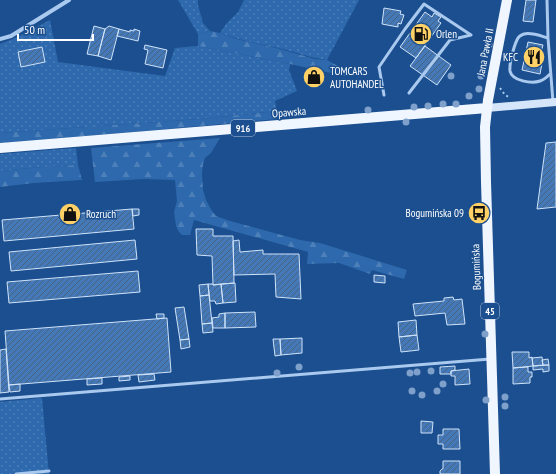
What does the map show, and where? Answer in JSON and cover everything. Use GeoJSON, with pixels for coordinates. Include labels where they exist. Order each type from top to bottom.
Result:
{"type":"FeatureCollection","features":[{"type":"Feature","properties":{"kind":"main road","name":"Jana Pawła II"},"geometry":{"type":"LineString","coordinates":[[486,108],[507,0]]}},
{"type":"Feature","properties":{"kind":"main road","name":"Opawska"},"geometry":{"type":"LineString","coordinates":[[0,148],[554,102]]}},
{"type":"Feature","properties":{"kind":"main road","name":"Bogumińska"},"geometry":{"type":"LineString","coordinates":[[486,108],[486,182],[495,474]]}},
{"type":"Feature","properties":{"kind":"street"},"geometry":{"type":"LineString","coordinates":[[0,39],[11,36],[69,0]]}},
{"type":"Feature","properties":{"kind":"lane"},"geometry":{"type":"LineString","coordinates":[[548,0],[550,74],[554,102]]}},
{"type":"Feature","properties":{"kind":"lane"},"geometry":{"type":"LineString","coordinates":[[384,95],[379,67],[424,4],[471,35],[450,40],[409,94]]}},
{"type":"Feature","properties":{"kind":"lane"},"geometry":{"type":"LineString","coordinates":[[548,38],[529,33],[523,34],[519,37],[514,48],[510,71],[514,77],[533,82],[543,80],[550,74]]}},
{"type":"Feature","properties":{"kind":"lane"},"geometry":{"type":"LineString","coordinates":[[0,399],[491,359]]}},
{"type":"Feature","properties":{"kind":"lane"},"geometry":{"type":"LineString","coordinates":[[16,474],[48,471]]}},
{"type":"Feature","properties":{"kind":"green space"},"geometry":{"type":"Polygon","coordinates":[[[178,0],[198,0],[203,23],[210,31],[198,34],[178,0]]]}},
{"type":"Feature","properties":{"kind":"green space"},"geometry":{"type":"Polygon","coordinates":[[[244,0],[359,0],[327,60],[249,42],[220,33],[226,24],[238,12],[244,0]]]}},
{"type":"Feature","properties":{"kind":"green space"},"geometry":{"type":"Polygon","coordinates":[[[50,20],[58,62],[165,76],[175,48],[198,46],[290,64],[289,70],[297,91],[275,101],[277,111],[200,119],[0,133],[0,44],[50,20]]]}},
{"type":"Feature","properties":{"kind":"green space"},"geometry":{"type":"Polygon","coordinates":[[[210,31],[315,59],[327,60],[349,72],[345,76],[198,46],[198,34],[210,31]]]}},
{"type":"Feature","properties":{"kind":"green space"},"geometry":{"type":"Polygon","coordinates":[[[277,111],[277,119],[0,143],[0,133],[200,119],[277,111]]]}},
{"type":"Feature","properties":{"kind":"green space"},"geometry":{"type":"Polygon","coordinates":[[[220,138],[211,153],[205,158],[202,173],[203,190],[206,200],[216,216],[300,240],[320,243],[407,270],[404,279],[372,270],[370,274],[339,263],[307,264],[308,252],[194,220],[190,235],[182,235],[176,226],[174,212],[177,201],[175,180],[144,179],[95,182],[91,148],[220,138]]]}},
{"type":"Feature","properties":{"kind":"green space"},"geometry":{"type":"Polygon","coordinates":[[[76,148],[78,165],[0,171],[0,154],[76,148]]]}},
{"type":"Feature","properties":{"kind":"green space"},"geometry":{"type":"Polygon","coordinates":[[[78,165],[82,180],[0,187],[0,171],[78,165]]]}},
{"type":"Feature","properties":{"kind":"green space"},"geometry":{"type":"Polygon","coordinates":[[[42,398],[49,474],[0,474],[0,402],[42,398]]]}},
{"type":"Feature","properties":{"kind":"building"},"geometry":{"type":"Polygon","coordinates":[[[526,0],[536,0],[533,22],[523,21],[526,0]]]}},
{"type":"Feature","properties":{"kind":"building"},"geometry":{"type":"Polygon","coordinates":[[[384,8],[401,11],[400,14],[404,15],[401,24],[398,23],[398,27],[382,24],[384,8]]]}},
{"type":"Feature","properties":{"kind":"building","name":"Orlen"},"geometry":{"type":"Polygon","coordinates":[[[425,12],[432,17],[434,13],[441,17],[438,21],[441,23],[416,58],[400,47],[425,12]]]}},
{"type":"Feature","properties":{"kind":"building"},"geometry":{"type":"Polygon","coordinates":[[[94,26],[105,29],[98,56],[87,54],[94,26]]]}},
{"type":"Feature","properties":{"kind":"building"},"geometry":{"type":"Polygon","coordinates":[[[109,26],[119,29],[111,60],[98,56],[105,29],[109,26]]]}},
{"type":"Feature","properties":{"kind":"building"},"geometry":{"type":"Polygon","coordinates":[[[119,29],[130,32],[130,30],[134,31],[134,29],[140,31],[138,41],[117,36],[119,29]]]}},
{"type":"Feature","properties":{"kind":"building","name":"KFC"},"geometry":{"type":"Polygon","coordinates":[[[528,42],[543,45],[541,52],[544,53],[540,74],[522,70],[528,42]]]}},
{"type":"Feature","properties":{"kind":"building"},"geometry":{"type":"Polygon","coordinates":[[[145,45],[167,50],[163,68],[145,64],[148,50],[144,49],[145,45]]]}},
{"type":"Feature","properties":{"kind":"building"},"geometry":{"type":"Polygon","coordinates":[[[425,46],[451,65],[437,85],[410,66],[425,46]]]}},
{"type":"Feature","properties":{"kind":"building"},"geometry":{"type":"Polygon","coordinates":[[[42,47],[45,62],[21,67],[18,52],[42,47]]]}},
{"type":"Feature","properties":{"kind":"building","name":"TOMCARS AUTOHANDEL"},"geometry":{"type":"Polygon","coordinates":[[[311,73],[318,73],[318,81],[311,80],[311,73]]]}},
{"type":"Feature","properties":{"kind":"building"},"geometry":{"type":"Polygon","coordinates":[[[556,142],[556,207],[537,209],[546,143],[556,142]]]}},
{"type":"Feature","properties":{"kind":"building"},"geometry":{"type":"Polygon","coordinates":[[[132,209],[139,209],[139,215],[133,216],[132,209]]]}},
{"type":"Feature","properties":{"kind":"building"},"geometry":{"type":"Polygon","coordinates":[[[132,209],[134,229],[4,241],[2,220],[132,209]]]}},
{"type":"Feature","properties":{"kind":"building"},"geometry":{"type":"Polygon","coordinates":[[[196,229],[213,229],[213,236],[233,236],[234,283],[213,285],[212,256],[197,255],[196,229]]]}},
{"type":"Feature","properties":{"kind":"building"},"geometry":{"type":"Polygon","coordinates":[[[135,240],[137,259],[11,271],[9,252],[135,240]]]}},
{"type":"Feature","properties":{"kind":"building"},"geometry":{"type":"Polygon","coordinates":[[[239,240],[240,252],[263,250],[263,254],[299,254],[301,299],[276,297],[275,274],[234,275],[233,241],[239,240]]]}},
{"type":"Feature","properties":{"kind":"building"},"geometry":{"type":"Polygon","coordinates":[[[138,271],[140,292],[9,303],[7,282],[138,271]]]}},
{"type":"Feature","properties":{"kind":"building"},"geometry":{"type":"Polygon","coordinates":[[[374,275],[385,276],[385,283],[374,282],[374,275]]]}},
{"type":"Feature","properties":{"kind":"building"},"geometry":{"type":"Polygon","coordinates":[[[235,283],[236,302],[223,303],[221,284],[235,283]]]}},
{"type":"Feature","properties":{"kind":"building"},"geometry":{"type":"Polygon","coordinates":[[[208,284],[209,295],[200,296],[199,285],[208,284]]]}},
{"type":"Feature","properties":{"kind":"building"},"geometry":{"type":"Polygon","coordinates":[[[208,284],[221,284],[223,303],[216,304],[215,301],[210,301],[208,284]]]}},
{"type":"Feature","properties":{"kind":"building"},"geometry":{"type":"Polygon","coordinates":[[[209,295],[212,323],[202,324],[200,296],[209,295]]]}},
{"type":"Feature","properties":{"kind":"building"},"geometry":{"type":"Polygon","coordinates":[[[453,297],[454,300],[462,299],[465,324],[447,325],[445,313],[415,316],[413,304],[444,301],[444,298],[453,297]]]}},
{"type":"Feature","properties":{"kind":"building"},"geometry":{"type":"Polygon","coordinates":[[[184,307],[189,339],[180,340],[175,308],[184,307]]]}},
{"type":"Feature","properties":{"kind":"building"},"geometry":{"type":"Polygon","coordinates":[[[255,312],[256,327],[225,328],[225,313],[255,312]]]}},
{"type":"Feature","properties":{"kind":"building"},"geometry":{"type":"Polygon","coordinates":[[[225,313],[225,328],[213,328],[212,318],[219,317],[219,314],[225,313]]]}},
{"type":"Feature","properties":{"kind":"building"},"geometry":{"type":"Polygon","coordinates":[[[156,314],[164,314],[164,318],[157,319],[156,314]]]}},
{"type":"Feature","properties":{"kind":"building"},"geometry":{"type":"Polygon","coordinates":[[[167,318],[171,372],[9,385],[5,331],[167,318]]]}},
{"type":"Feature","properties":{"kind":"building"},"geometry":{"type":"Polygon","coordinates":[[[416,320],[417,335],[399,337],[398,322],[416,320]]]}},
{"type":"Feature","properties":{"kind":"building"},"geometry":{"type":"Polygon","coordinates":[[[212,323],[213,332],[203,333],[202,324],[212,323]]]}},
{"type":"Feature","properties":{"kind":"building"},"geometry":{"type":"Polygon","coordinates":[[[417,335],[419,350],[401,352],[399,337],[417,335]]]}},
{"type":"Feature","properties":{"kind":"building"},"geometry":{"type":"Polygon","coordinates":[[[302,338],[302,353],[281,355],[280,339],[302,338]]]}},
{"type":"Feature","properties":{"kind":"building"},"geometry":{"type":"Polygon","coordinates":[[[189,339],[190,347],[181,349],[180,340],[189,339]]]}},
{"type":"Feature","properties":{"kind":"building"},"geometry":{"type":"Polygon","coordinates":[[[273,339],[280,339],[281,355],[275,356],[273,339]]]}},
{"type":"Feature","properties":{"kind":"building"},"geometry":{"type":"Polygon","coordinates":[[[6,349],[9,392],[0,393],[0,350],[6,349]]]}},
{"type":"Feature","properties":{"kind":"building"},"geometry":{"type":"Polygon","coordinates":[[[512,352],[529,352],[529,358],[532,357],[533,366],[513,368],[512,352]]]}},
{"type":"Feature","properties":{"kind":"building"},"geometry":{"type":"Polygon","coordinates":[[[542,357],[543,365],[533,366],[532,358],[542,357]]]}},
{"type":"Feature","properties":{"kind":"building"},"geometry":{"type":"Polygon","coordinates":[[[548,359],[549,365],[543,365],[542,360],[548,359]]]}},
{"type":"Feature","properties":{"kind":"building"},"geometry":{"type":"Polygon","coordinates":[[[549,365],[549,371],[543,372],[543,369],[533,370],[533,366],[549,365]]]}},
{"type":"Feature","properties":{"kind":"building"},"geometry":{"type":"Polygon","coordinates":[[[455,366],[455,370],[451,371],[451,374],[440,374],[440,367],[455,366]]]}},
{"type":"Feature","properties":{"kind":"building"},"geometry":{"type":"Polygon","coordinates":[[[528,367],[528,372],[532,372],[530,383],[513,384],[513,368],[528,367]]]}},
{"type":"Feature","properties":{"kind":"building"},"geometry":{"type":"Polygon","coordinates":[[[469,369],[470,384],[455,385],[455,376],[451,376],[451,371],[469,369]]]}},
{"type":"Feature","properties":{"kind":"building"},"geometry":{"type":"Polygon","coordinates":[[[154,374],[155,380],[139,382],[138,375],[154,374]]]}},
{"type":"Feature","properties":{"kind":"building"},"geometry":{"type":"Polygon","coordinates":[[[130,376],[130,380],[119,381],[119,377],[130,376]]]}},
{"type":"Feature","properties":{"kind":"building"},"geometry":{"type":"Polygon","coordinates":[[[102,378],[102,384],[87,385],[87,379],[102,378]]]}},
{"type":"Feature","properties":{"kind":"building"},"geometry":{"type":"Polygon","coordinates":[[[20,384],[20,391],[10,392],[9,385],[20,384]]]}},
{"type":"Feature","properties":{"kind":"building"},"geometry":{"type":"Polygon","coordinates":[[[421,421],[433,422],[432,433],[421,433],[421,421]]]}},
{"type":"Feature","properties":{"kind":"building"},"geometry":{"type":"Polygon","coordinates":[[[443,429],[459,429],[460,449],[443,449],[443,444],[438,444],[438,435],[443,435],[443,429]]]}},
{"type":"Feature","properties":{"kind":"building"},"geometry":{"type":"Polygon","coordinates":[[[443,461],[460,461],[460,474],[440,474],[440,471],[443,469],[443,461]]]}},
{"type":"Feature","properties":{"kind":"place","name":"Orlen"},"geometry":{"type":"Point","coordinates":[421,34]}},
{"type":"Feature","properties":{"kind":"place","name":"KFC"},"geometry":{"type":"Point","coordinates":[534,57]}},
{"type":"Feature","properties":{"kind":"place","name":"TOMCARS AUTOHANDEL"},"geometry":{"type":"Point","coordinates":[314,77]}},
{"type":"Feature","properties":{"kind":"place","name":"Bogumińska 09"},"geometry":{"type":"Point","coordinates":[479,213]}},
{"type":"Feature","properties":{"kind":"place","name":"Rozruch"},"geometry":{"type":"Point","coordinates":[70,214]}}]}
